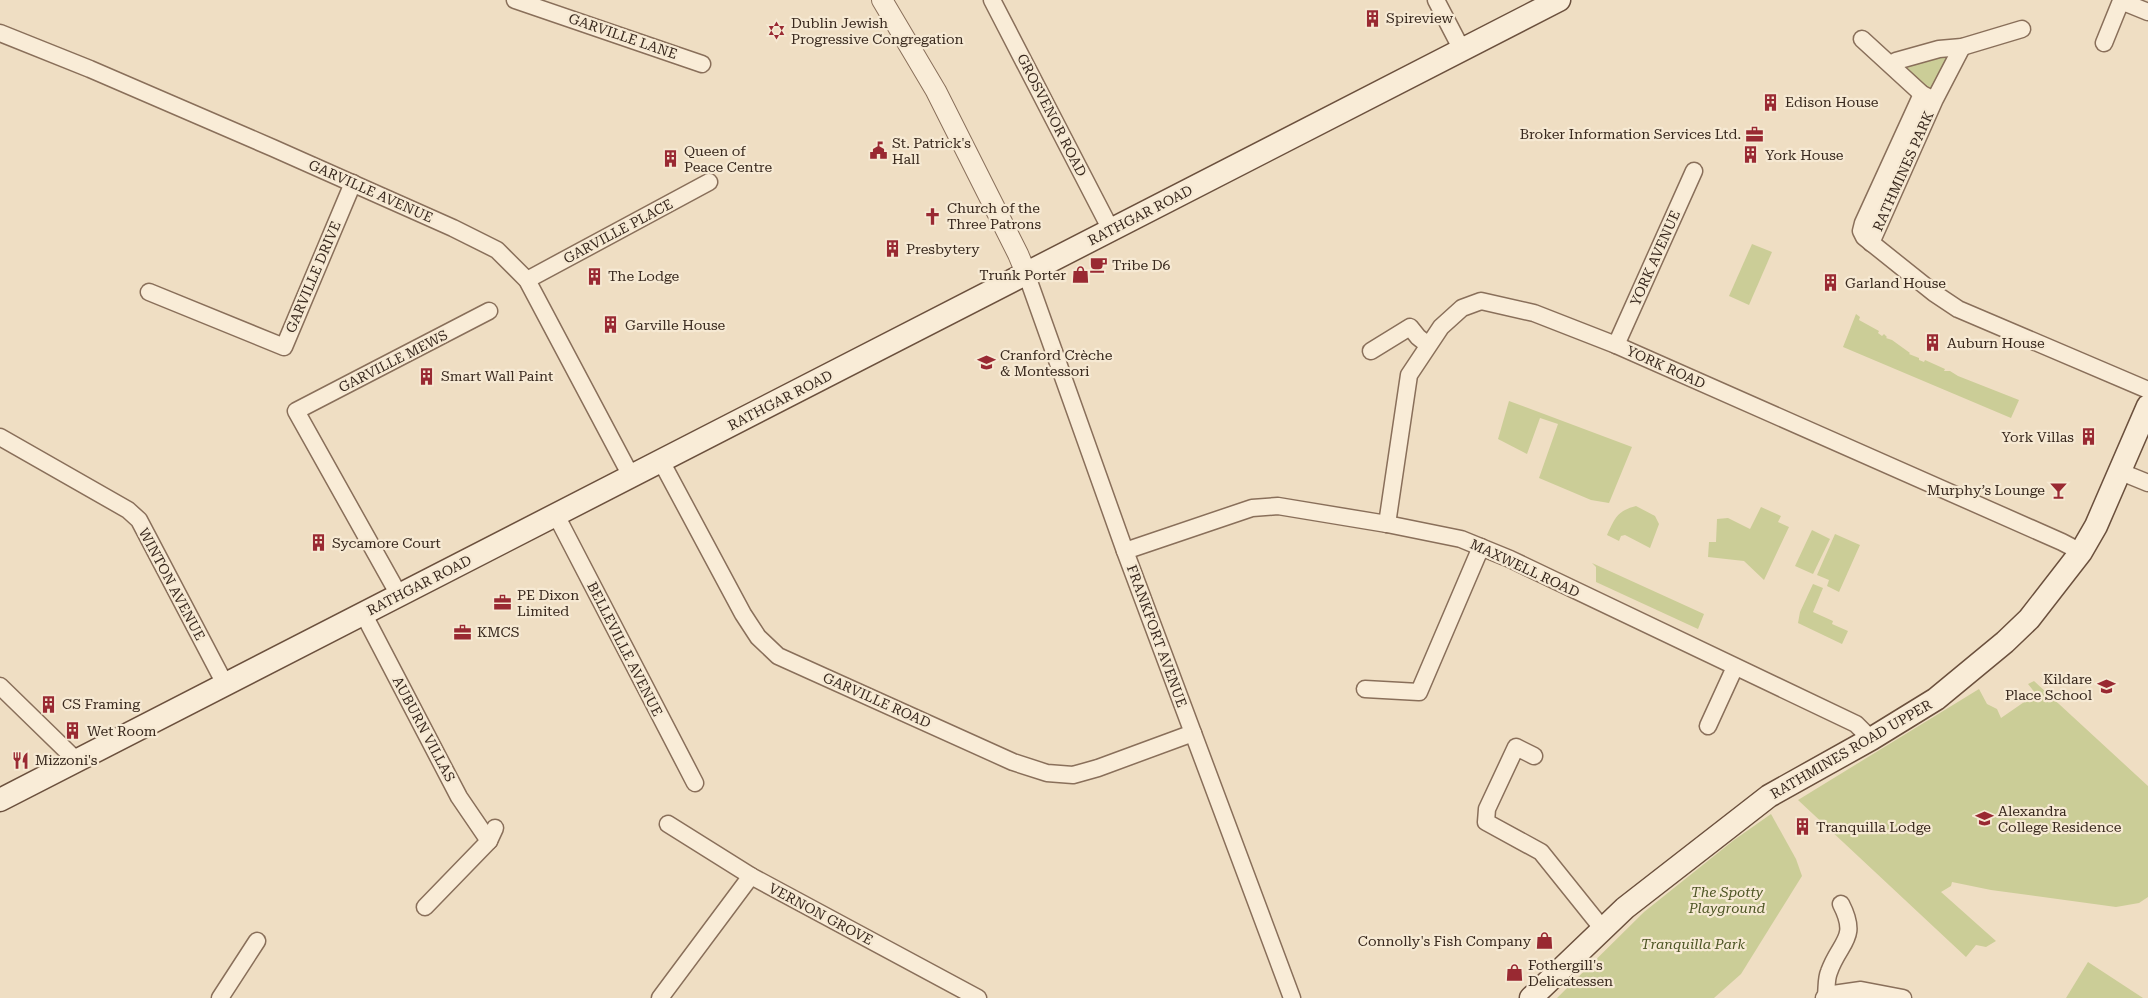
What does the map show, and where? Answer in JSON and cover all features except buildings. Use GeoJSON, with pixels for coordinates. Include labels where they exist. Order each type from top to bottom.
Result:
{"type":"FeatureCollection","features":[{"type":"Feature","properties":{"kind":"main road","name":"RATHGAR ROAD"},"geometry":{"type":"LineString","coordinates":[[0,800],[1559,0]]}},
{"type":"Feature","properties":{"kind":"main road","name":"RATHMINES ROAD UPPER"},"geometry":{"type":"LineString","coordinates":[[1531,998],[1624,908],[1771,795],[1871,739],[1936,699],[2029,620],[2081,552],[2096,526],[2148,406]]}},
{"type":"Feature","properties":{"kind":"street","name":"GARVILLE LANE"},"geometry":{"type":"LineString","coordinates":[[515,0],[702,64]]}},
{"type":"Feature","properties":{"kind":"street"},"geometry":{"type":"LineString","coordinates":[[882,0],[936,91],[1026,273]]}},
{"type":"Feature","properties":{"kind":"street","name":"GROSVENOR ROAD"},"geometry":{"type":"LineString","coordinates":[[992,0],[1111,230]]}},
{"type":"Feature","properties":{"kind":"street"},"geometry":{"type":"LineString","coordinates":[[1436,0],[1462,50]]}},
{"type":"Feature","properties":{"kind":"street"},"geometry":{"type":"LineString","coordinates":[[2104,43],[2120,0],[2148,12]]}},
{"type":"Feature","properties":{"kind":"street"},"geometry":{"type":"LineString","coordinates":[[1892,66],[1896,61],[1940,49],[1962,47],[2022,29]]}},
{"type":"Feature","properties":{"kind":"street","name":"GARVILLE AVENUE"},"geometry":{"type":"LineString","coordinates":[[0,32],[353,183],[497,250],[526,280],[631,476]]}},
{"type":"Feature","properties":{"kind":"street","name":"RATHMINES PARK"},"geometry":{"type":"LineString","coordinates":[[1862,39],[1928,97]]}},
{"type":"Feature","properties":{"kind":"street","name":"RATHMINES PARK"},"geometry":{"type":"LineString","coordinates":[[1962,47],[1928,97],[1862,223],[1864,237],[1934,294],[1958,309],[2148,390]]}},
{"type":"Feature","properties":{"kind":"street","name":"YORK AVENUE"},"geometry":{"type":"LineString","coordinates":[[1616,345],[1694,170]]}},
{"type":"Feature","properties":{"kind":"street","name":"GARVILLE PLACE"},"geometry":{"type":"LineString","coordinates":[[526,280],[709,182]]}},
{"type":"Feature","properties":{"kind":"street","name":"GARVILLE DRIVE"},"geometry":{"type":"LineString","coordinates":[[149,292],[284,347],[353,183]]}},
{"type":"Feature","properties":{"kind":"street","name":"FRANKFORT AVENUE"},"geometry":{"type":"LineString","coordinates":[[1026,273],[1126,551],[1292,998]]}},
{"type":"Feature","properties":{"kind":"street","name":"YORK ROAD"},"geometry":{"type":"LineString","coordinates":[[1387,524],[1409,375],[1441,326],[1462,308],[1481,300],[1534,313],[1616,345],[2081,552]]}},
{"type":"Feature","properties":{"kind":"street","name":"GARVILLE MEWS"},"geometry":{"type":"LineString","coordinates":[[399,595],[290,410],[490,310]]}},
{"type":"Feature","properties":{"kind":"street"},"geometry":{"type":"LineString","coordinates":[[1372,351],[1410,327],[1428,345]]}},
{"type":"Feature","properties":{"kind":"street","name":"WINTON AVENUE"},"geometry":{"type":"LineString","coordinates":[[0,437],[128,510],[138,520],[225,684]]}},
{"type":"Feature","properties":{"kind":"street","name":"GARVILLE ROAD"},"geometry":{"type":"LineString","coordinates":[[661,461],[743,614],[758,637],[778,656],[1013,762],[1047,773],[1073,775],[1081,773],[1193,733]]}},
{"type":"Feature","properties":{"kind":"street"},"geometry":{"type":"LineString","coordinates":[[2121,472],[2148,483]]}},
{"type":"Feature","properties":{"kind":"street","name":"MAXWELL ROAD"},"geometry":{"type":"LineString","coordinates":[[1126,551],[1252,508],[1278,506],[1387,524],[1461,539],[1856,724],[1871,739]]}},
{"type":"Feature","properties":{"kind":"street","name":"BELLEVILLE AVENUE"},"geometry":{"type":"LineString","coordinates":[[556,515],[695,783]]}},
{"type":"Feature","properties":{"kind":"street"},"geometry":{"type":"LineString","coordinates":[[1365,690],[1419,692],[1481,547]]}},
{"type":"Feature","properties":{"kind":"street","name":"AUBURN VILLAS"},"geometry":{"type":"LineString","coordinates":[[363,613],[459,797],[492,834],[425,907]]}},
{"type":"Feature","properties":{"kind":"street"},"geometry":{"type":"LineString","coordinates":[[1708,726],[1735,667]]}},
{"type":"Feature","properties":{"kind":"street"},"geometry":{"type":"LineString","coordinates":[[0,686],[77,761]]}},
{"type":"Feature","properties":{"kind":"street"},"geometry":{"type":"LineString","coordinates":[[1534,756],[1516,747],[1487,809],[1486,822],[1541,852],[1602,928]]}},
{"type":"Feature","properties":{"kind":"street","name":"VERNON GROVE"},"geometry":{"type":"LineString","coordinates":[[668,824],[751,876],[956,993],[978,998]]}},
{"type":"Feature","properties":{"kind":"street"},"geometry":{"type":"LineString","coordinates":[[660,998],[751,876]]}},
{"type":"Feature","properties":{"kind":"street"},"geometry":{"type":"LineString","coordinates":[[1841,904],[1850,924],[1848,935],[1828,973],[1825,996],[1861,990],[1903,998]]}},
{"type":"Feature","properties":{"kind":"street"},"geometry":{"type":"LineString","coordinates":[[220,998],[257,941]]}},
{"type":"Feature","properties":{"kind":"green space"},"geometry":{"type":"Polygon","coordinates":[[[1946,55],[1949,57],[1937,88],[1927,91],[1905,72],[1903,63],[1946,55]]]}},
{"type":"Feature","properties":{"kind":"green space"},"geometry":{"type":"Polygon","coordinates":[[[1752,244],[1772,252],[1749,305],[1729,296],[1752,244]]]}},
{"type":"Feature","properties":{"kind":"green space"},"geometry":{"type":"Polygon","coordinates":[[[1856,314],[1860,317],[1859,320],[1879,331],[1878,333],[1882,336],[1884,334],[1886,338],[1892,340],[1909,354],[1919,358],[1919,360],[1924,362],[1925,360],[1945,369],[1944,371],[1950,371],[1958,376],[2019,400],[2011,418],[1843,347],[1856,314]]]}},
{"type":"Feature","properties":{"kind":"green space"},"geometry":{"type":"Polygon","coordinates":[[[1509,401],[1632,447],[1609,503],[1591,500],[1539,478],[1558,424],[1540,418],[1527,454],[1498,439],[1509,401]]]}},
{"type":"Feature","properties":{"kind":"green space"},"geometry":{"type":"Polygon","coordinates":[[[1636,506],[1655,516],[1659,524],[1650,548],[1625,535],[1621,536],[1619,541],[1607,535],[1617,516],[1625,510],[1636,506]]]}},
{"type":"Feature","properties":{"kind":"green space"},"geometry":{"type":"Polygon","coordinates":[[[1761,507],[1781,516],[1778,522],[1789,527],[1764,580],[1744,561],[1708,557],[1709,542],[1716,542],[1717,519],[1728,518],[1750,529],[1761,507]]]}},
{"type":"Feature","properties":{"kind":"green space"},"geometry":{"type":"Polygon","coordinates":[[[1812,530],[1830,539],[1813,574],[1795,566],[1812,530]]]}},
{"type":"Feature","properties":{"kind":"green space"},"geometry":{"type":"Polygon","coordinates":[[[1835,534],[1860,545],[1839,592],[1827,586],[1829,580],[1817,575],[1835,534]]]}},
{"type":"Feature","properties":{"kind":"green space"},"geometry":{"type":"Polygon","coordinates":[[[1592,563],[1704,614],[1698,629],[1596,582],[1596,567],[1592,563]]]}},
{"type":"Feature","properties":{"kind":"green space"},"geometry":{"type":"Polygon","coordinates":[[[1813,584],[1823,588],[1813,612],[1833,621],[1832,624],[1848,631],[1842,644],[1798,623],[1800,612],[1813,584]]]}},
{"type":"Feature","properties":{"kind":"green space","name":"Alexandra College Residence"},"geometry":{"type":"Polygon","coordinates":[[[2034,681],[2148,786],[2148,897],[2139,903],[2116,907],[1991,890],[1952,882],[1951,886],[1941,892],[1996,941],[1986,947],[1976,945],[1966,957],[1798,800],[1979,689],[1987,704],[1997,709],[2001,718],[2036,694],[2028,684],[2034,681]]]}},
{"type":"Feature","properties":{"kind":"green space","name":"Tranquilla Park"},"geometry":{"type":"Polygon","coordinates":[[[1771,814],[1796,859],[1802,876],[1741,974],[1714,998],[1557,998],[1644,912],[1734,840],[1771,814]]]}},
{"type":"Feature","properties":{"kind":"green space"},"geometry":{"type":"Polygon","coordinates":[[[2088,962],[2143,998],[2066,998],[2088,962]]]}},
{"type":"Feature","properties":{"kind":"place","name":"Spireview"},"geometry":{"type":"Point","coordinates":[1372,18]}},
{"type":"Feature","properties":{"kind":"place","name":"Dublin Jewish Progressive Congregation"},"geometry":{"type":"Point","coordinates":[777,31]}},
{"type":"Feature","properties":{"kind":"place","name":"Edison House"},"geometry":{"type":"Point","coordinates":[1771,102]}},
{"type":"Feature","properties":{"kind":"place","name":"Broker Information Services Ltd."},"geometry":{"type":"Point","coordinates":[1755,134]}},
{"type":"Feature","properties":{"kind":"place","name":"St. Patrick's Hall"},"geometry":{"type":"Point","coordinates":[878,151]}},
{"type":"Feature","properties":{"kind":"place","name":"York House"},"geometry":{"type":"Point","coordinates":[1751,155]}},
{"type":"Feature","properties":{"kind":"place","name":"Queen of Peace Centre"},"geometry":{"type":"Point","coordinates":[670,159]}},
{"type":"Feature","properties":{"kind":"place","name":"Church of the Three Patrons"},"geometry":{"type":"Point","coordinates":[933,216]}},
{"type":"Feature","properties":{"kind":"place","name":"Presbytery"},"geometry":{"type":"Point","coordinates":[892,249]}},
{"type":"Feature","properties":{"kind":"place","name":"Tribe D6"},"geometry":{"type":"Point","coordinates":[1098,265]}},
{"type":"Feature","properties":{"kind":"place","name":"Trunk Porter"},"geometry":{"type":"Point","coordinates":[1080,275]}},
{"type":"Feature","properties":{"kind":"place","name":"The Lodge"},"geometry":{"type":"Point","coordinates":[594,276]}},
{"type":"Feature","properties":{"kind":"place","name":"Garland House"},"geometry":{"type":"Point","coordinates":[1831,283]}},
{"type":"Feature","properties":{"kind":"place","name":"Garville House"},"geometry":{"type":"Point","coordinates":[611,325]}},
{"type":"Feature","properties":{"kind":"place","name":"Auburn House"},"geometry":{"type":"Point","coordinates":[1933,343]}},
{"type":"Feature","properties":{"kind":"place","name":"Cranford Crèche & Montessori"},"geometry":{"type":"Point","coordinates":[986,363]}},
{"type":"Feature","properties":{"kind":"place","name":"Smart Wall Paint"},"geometry":{"type":"Point","coordinates":[427,376]}},
{"type":"Feature","properties":{"kind":"place","name":"York Villas"},"geometry":{"type":"Point","coordinates":[2088,437]}},
{"type":"Feature","properties":{"kind":"place","name":"Murphy’s Lounge"},"geometry":{"type":"Point","coordinates":[2059,490]}},
{"type":"Feature","properties":{"kind":"place","name":"Sycamore Court"},"geometry":{"type":"Point","coordinates":[318,543]}},
{"type":"Feature","properties":{"kind":"place","name":"PE Dixon Limited"},"geometry":{"type":"Point","coordinates":[503,603]}},
{"type":"Feature","properties":{"kind":"place","name":"KMCS"},"geometry":{"type":"Point","coordinates":[463,632]}},
{"type":"Feature","properties":{"kind":"place","name":"Kildare Place School"},"geometry":{"type":"Point","coordinates":[2106,687]}},
{"type":"Feature","properties":{"kind":"place","name":"CS Framing"},"geometry":{"type":"Point","coordinates":[48,704]}},
{"type":"Feature","properties":{"kind":"place","name":"Wet Room"},"geometry":{"type":"Point","coordinates":[73,731]}},
{"type":"Feature","properties":{"kind":"place","name":"Mizzoni's"},"geometry":{"type":"Point","coordinates":[21,760]}},
{"type":"Feature","properties":{"kind":"place","name":"Alexandra College Residence"},"geometry":{"type":"Point","coordinates":[1984,819]}},
{"type":"Feature","properties":{"kind":"place","name":"Tranquilla Lodge"},"geometry":{"type":"Point","coordinates":[1802,827]}},
{"type":"Feature","properties":{"kind":"place","name":"Connolly's Fish Company"},"geometry":{"type":"Point","coordinates":[1545,941]}},
{"type":"Feature","properties":{"kind":"place","name":"Fothergill's Delicatessen"},"geometry":{"type":"Point","coordinates":[1514,973]}},
{"type":"Feature","properties":{"kind":"park label","name":"The Spotty Playground"},"geometry":{"type":"Point","coordinates":[1727,900]}}]}
